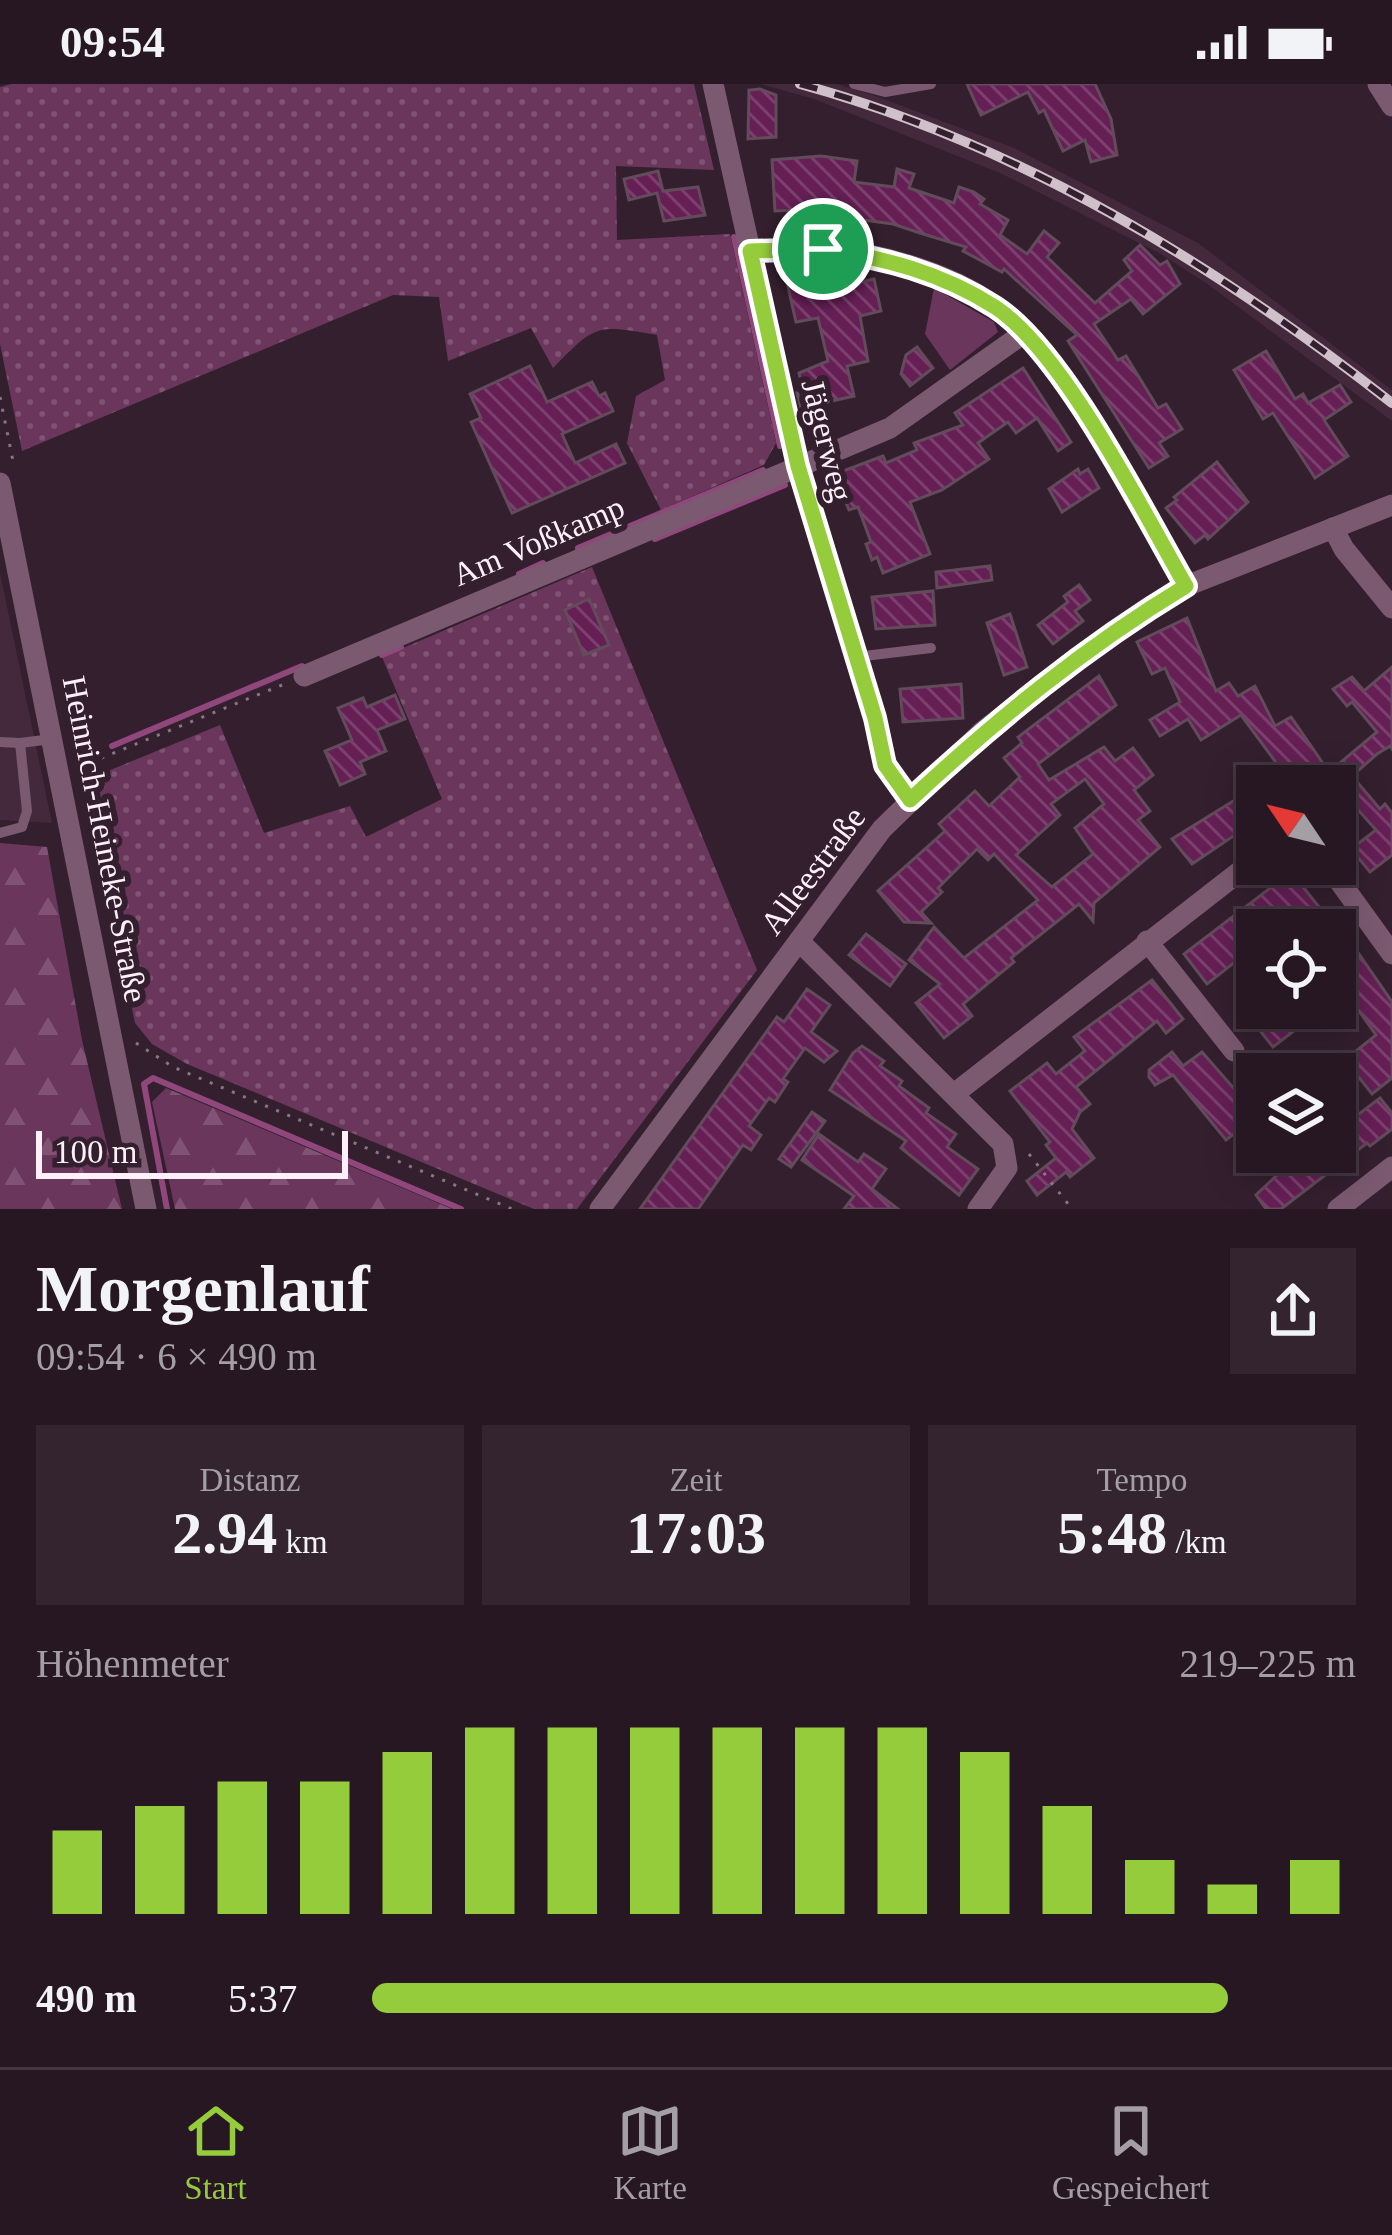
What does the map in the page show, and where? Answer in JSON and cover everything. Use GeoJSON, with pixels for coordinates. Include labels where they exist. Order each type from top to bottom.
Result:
{"type":"FeatureCollection","features":[{"type":"Feature","properties":{"kind":"street","name":"Jägerweg"},"geometry":{"type":"LineString","coordinates":[[713,84],[798,466],[885,765],[910,800]]}},
{"type":"Feature","properties":{"kind":"street"},"geometry":{"type":"LineString","coordinates":[[1378,84],[1392,106]]}},
{"type":"Feature","properties":{"kind":"street"},"geometry":{"type":"LineString","coordinates":[[750,251],[823,249],[886,258],[944,280],[999,309],[1046,357],[1186,586]]}},
{"type":"Feature","properties":{"kind":"street","name":"Am Voßkamp"},"geometry":{"type":"LineString","coordinates":[[304,676],[890,428],[1024,333]]}},
{"type":"Feature","properties":{"kind":"street","name":"Heinrich-Heineke-Straße"},"geometry":{"type":"LineString","coordinates":[[0,483],[146,1209]]}},
{"type":"Feature","properties":{"kind":"street","name":"Alleestraße"},"geometry":{"type":"LineString","coordinates":[[600,1209],[882,829],[983,731],[1104,639],[1186,586],[1392,505]]}},
{"type":"Feature","properties":{"kind":"street"},"geometry":{"type":"LineString","coordinates":[[1334,528],[1344,549],[1392,608]]}},
{"type":"Feature","properties":{"kind":"street"},"geometry":{"type":"LineString","coordinates":[[954,1094],[1236,874]]}},
{"type":"Feature","properties":{"kind":"street"},"geometry":{"type":"LineString","coordinates":[[1342,885],[1392,954]]}},
{"type":"Feature","properties":{"kind":"street"},"geometry":{"type":"LineString","coordinates":[[799,941],[1003,1144],[1006,1168],[978,1209]]}},
{"type":"Feature","properties":{"kind":"street"},"geometry":{"type":"LineString","coordinates":[[1147,941],[1234,1051]]}},
{"type":"Feature","properties":{"kind":"street"},"geometry":{"type":"LineString","coordinates":[[1338,1209],[1392,1167]]}},
{"type":"Feature","properties":{"kind":"lane"},"geometry":{"type":"LineString","coordinates":[[854,84],[885,92],[931,84]]}},
{"type":"Feature","properties":{"kind":"lane"},"geometry":{"type":"LineString","coordinates":[[856,657],[931,648]]}},
{"type":"Feature","properties":{"kind":"lane"},"geometry":{"type":"LineString","coordinates":[[0,742],[52,739]]}},
{"type":"Feature","properties":{"kind":"lane"},"geometry":{"type":"LineString","coordinates":[[0,833],[22,827],[28,812],[20,742]]}},
{"type":"Feature","properties":{"kind":"path"},"geometry":{"type":"LineString","coordinates":[[60,774],[304,676]]}},
{"type":"Feature","properties":{"kind":"path"},"geometry":{"type":"LineString","coordinates":[[126,1030],[172,1067],[512,1209]]}},
{"type":"Feature","properties":{"kind":"path"},"geometry":{"type":"LineString","coordinates":[[1008,1156],[1028,1153],[1072,1209]]}},
{"type":"Feature","properties":{"kind":"shaded area"},"geometry":{"type":"Polygon","coordinates":[[[760,84],[837,84],[878,97],[1014,148],[1198,243],[1392,390],[1392,421],[1159,253],[1000,173],[814,99],[760,84]]]}},
{"type":"Feature","properties":{"kind":"shaded area"},"geometry":{"type":"Polygon","coordinates":[[[0,573],[52,823],[0,820],[0,573]]]}},
{"type":"Feature","properties":{"kind":"green space"},"geometry":{"type":"Polygon","coordinates":[[[694,84],[714,170],[616,166],[617,240],[730,234],[776,443],[764,465],[661,510],[627,443],[636,396],[665,380],[657,335],[598,331],[553,368],[531,328],[448,361],[439,297],[393,295],[22,451],[0,344],[0,87],[694,84]]]}},
{"type":"Feature","properties":{"kind":"green space"},"geometry":{"type":"Polygon","coordinates":[[[934,288],[994,322],[998,332],[950,370],[925,334],[934,288]]]}},
{"type":"Feature","properties":{"kind":"green space"},"geometry":{"type":"Polygon","coordinates":[[[592,567],[757,970],[577,1209],[534,1209],[187,1064],[152,1044],[135,1023],[86,780],[220,725],[264,833],[350,806],[366,837],[442,799],[382,657],[592,567]]]}},
{"type":"Feature","properties":{"kind":"green space"},"geometry":{"type":"Polygon","coordinates":[[[0,843],[47,847],[82,1040],[122,1209],[0,1209],[0,843]]]}},
{"type":"Feature","properties":{"kind":"green space"},"geometry":{"type":"Polygon","coordinates":[[[166,1088],[452,1209],[175,1209],[152,1102],[166,1088]]]}},
{"type":"Feature","properties":{"kind":"building"},"geometry":{"type":"Polygon","coordinates":[[[967,84],[1095,84],[1111,119],[1117,155],[1091,162],[1085,140],[1063,151],[1044,110],[1039,113],[1028,92],[981,115],[967,84]]]}},
{"type":"Feature","properties":{"kind":"building"},"geometry":{"type":"Polygon","coordinates":[[[749,90],[776,95],[776,137],[748,139],[749,90]]]}},
{"type":"Feature","properties":{"kind":"building"},"geometry":{"type":"Polygon","coordinates":[[[821,156],[857,161],[854,182],[894,187],[897,169],[914,174],[909,188],[954,203],[959,187],[974,192],[984,199],[980,204],[1008,220],[1000,235],[1027,254],[1044,231],[1059,243],[1047,257],[1095,303],[1132,271],[1124,260],[1140,245],[1160,265],[1167,261],[1180,284],[1143,314],[1131,299],[1094,324],[1118,360],[1126,356],[1158,408],[1166,404],[1182,429],[1159,443],[1168,456],[1149,468],[1068,341],[1077,335],[1004,269],[963,251],[966,247],[893,224],[833,216],[834,209],[775,211],[772,160],[821,156]]]}},
{"type":"Feature","properties":{"kind":"building"},"geometry":{"type":"Polygon","coordinates":[[[658,171],[663,191],[698,187],[705,215],[664,221],[657,193],[629,200],[624,179],[658,171]]]}},
{"type":"Feature","properties":{"kind":"building"},"geometry":{"type":"Polygon","coordinates":[[[801,263],[833,265],[838,287],[874,279],[881,311],[860,316],[868,361],[847,366],[854,396],[801,408],[799,373],[828,361],[818,318],[796,322],[788,287],[806,283],[801,263]]]}},
{"type":"Feature","properties":{"kind":"building"},"geometry":{"type":"Polygon","coordinates":[[[917,347],[933,368],[910,386],[901,374],[906,355],[917,347]]]}},
{"type":"Feature","properties":{"kind":"building"},"geometry":{"type":"Polygon","coordinates":[[[1266,351],[1295,399],[1303,394],[1308,403],[1340,385],[1351,402],[1324,420],[1348,456],[1315,478],[1273,413],[1263,419],[1234,370],[1266,351]]]}},
{"type":"Feature","properties":{"kind":"building"},"geometry":{"type":"Polygon","coordinates":[[[530,366],[547,402],[592,382],[599,396],[605,393],[613,411],[562,434],[575,463],[616,444],[625,463],[512,513],[471,422],[481,418],[470,394],[530,366]]]}},
{"type":"Feature","properties":{"kind":"building"},"geometry":{"type":"Polygon","coordinates":[[[1023,368],[1071,442],[1058,451],[1037,418],[1016,433],[1008,422],[978,443],[989,459],[942,490],[910,502],[930,554],[883,573],[877,557],[872,560],[866,544],[871,542],[858,507],[849,510],[845,500],[840,502],[835,474],[883,456],[886,463],[917,450],[914,443],[963,425],[955,413],[1023,368]]]}},
{"type":"Feature","properties":{"kind":"building"},"geometry":{"type":"Polygon","coordinates":[[[1217,462],[1248,502],[1208,539],[1205,535],[1195,543],[1166,508],[1217,462]]]}},
{"type":"Feature","properties":{"kind":"building"},"geometry":{"type":"Polygon","coordinates":[[[1078,469],[1080,474],[1088,469],[1099,488],[1062,512],[1049,489],[1078,469]]]}},
{"type":"Feature","properties":{"kind":"building"},"geometry":{"type":"Polygon","coordinates":[[[990,566],[992,580],[937,588],[936,572],[990,566]]]}},
{"type":"Feature","properties":{"kind":"building"},"geometry":{"type":"Polygon","coordinates":[[[1079,585],[1090,600],[1075,611],[1083,621],[1053,644],[1038,625],[1068,602],[1064,596],[1079,585]]]}},
{"type":"Feature","properties":{"kind":"building"},"geometry":{"type":"Polygon","coordinates":[[[933,591],[935,625],[876,629],[872,597],[933,591]]]}},
{"type":"Feature","properties":{"kind":"building"},"geometry":{"type":"Polygon","coordinates":[[[589,599],[609,645],[584,655],[565,610],[589,599]]]}},
{"type":"Feature","properties":{"kind":"building"},"geometry":{"type":"Polygon","coordinates":[[[1010,614],[1027,667],[1004,675],[987,623],[1010,614]]]}},
{"type":"Feature","properties":{"kind":"building"},"geometry":{"type":"Polygon","coordinates":[[[1187,618],[1216,691],[1229,683],[1238,696],[1255,686],[1275,726],[1291,717],[1324,765],[1278,765],[1241,715],[1201,740],[1188,719],[1160,736],[1150,720],[1180,702],[1165,668],[1152,674],[1137,642],[1187,618]]]}},
{"type":"Feature","properties":{"kind":"building"},"geometry":{"type":"Polygon","coordinates":[[[1392,667],[1392,749],[1377,754],[1356,772],[1356,765],[1337,765],[1377,732],[1352,702],[1347,706],[1333,689],[1352,677],[1364,691],[1392,667]]]}},
{"type":"Feature","properties":{"kind":"building"},"geometry":{"type":"Polygon","coordinates":[[[1099,676],[1116,705],[1038,764],[1049,780],[1104,747],[1115,761],[1133,748],[1153,775],[1134,790],[1150,811],[1138,820],[1160,847],[1094,903],[1093,921],[1079,904],[1011,958],[1014,962],[963,1004],[972,1016],[944,1038],[916,1003],[940,984],[909,960],[934,927],[964,958],[1038,900],[994,854],[988,860],[977,849],[921,912],[931,923],[904,922],[878,891],[945,831],[939,824],[975,791],[989,806],[1020,777],[1004,758],[1022,743],[1018,737],[1099,676]],[[1085,779],[1051,804],[1060,815],[1016,855],[1052,887],[1093,854],[1075,828],[1104,804],[1085,779]]]}},
{"type":"Feature","properties":{"kind":"building"},"geometry":{"type":"Polygon","coordinates":[[[961,684],[963,718],[903,722],[900,689],[961,684]]]}},
{"type":"Feature","properties":{"kind":"building"},"geometry":{"type":"Polygon","coordinates":[[[395,695],[405,719],[377,730],[386,751],[360,762],[365,774],[340,785],[325,751],[352,740],[338,708],[363,698],[367,707],[395,695]]]}},
{"type":"Feature","properties":{"kind":"building"},"geometry":{"type":"Polygon","coordinates":[[[1356,781],[1380,809],[1385,804],[1392,813],[1392,855],[1370,872],[1356,855],[1356,845],[1376,830],[1356,807],[1356,781]]]}},
{"type":"Feature","properties":{"kind":"building"},"geometry":{"type":"Polygon","coordinates":[[[1236,799],[1236,834],[1192,864],[1172,839],[1236,799]]]}},
{"type":"Feature","properties":{"kind":"building"},"geometry":{"type":"Polygon","coordinates":[[[1274,885],[1301,885],[1321,909],[1243,909],[1274,885]]]}},
{"type":"Feature","properties":{"kind":"building"},"geometry":{"type":"Polygon","coordinates":[[[1236,914],[1236,961],[1207,984],[1184,954],[1236,914]]]}},
{"type":"Feature","properties":{"kind":"building"},"geometry":{"type":"Polygon","coordinates":[[[866,934],[906,964],[890,986],[849,955],[866,934]]]}},
{"type":"Feature","properties":{"kind":"building"},"geometry":{"type":"Polygon","coordinates":[[[1356,950],[1392,1002],[1392,1078],[1372,1094],[1356,1074],[1354,1053],[1376,1035],[1356,1007],[1356,950]]]}},
{"type":"Feature","properties":{"kind":"building"},"geometry":{"type":"Polygon","coordinates":[[[1152,980],[1183,1019],[1166,1033],[1157,1021],[1076,1087],[1090,1104],[1072,1129],[1094,1158],[1037,1195],[1027,1181],[1056,1158],[1046,1145],[1050,1142],[1010,1091],[1047,1063],[1056,1074],[1085,1051],[1074,1037],[1152,980]]]}},
{"type":"Feature","properties":{"kind":"building"},"geometry":{"type":"Polygon","coordinates":[[[807,989],[830,1005],[811,1032],[837,1051],[824,1062],[805,1048],[783,1079],[788,1082],[775,1102],[769,1098],[749,1126],[761,1135],[751,1150],[743,1145],[698,1209],[640,1209],[777,1017],[784,1022],[807,989]]]}},
{"type":"Feature","properties":{"kind":"building"},"geometry":{"type":"Polygon","coordinates":[[[1259,1029],[1296,1029],[1273,1047],[1259,1029]]]}},
{"type":"Feature","properties":{"kind":"building"},"geometry":{"type":"Polygon","coordinates":[[[862,1046],[884,1061],[880,1066],[902,1081],[899,1086],[929,1108],[926,1113],[956,1134],[947,1147],[978,1169],[959,1195],[901,1148],[906,1141],[830,1090],[862,1046]]]}},
{"type":"Feature","properties":{"kind":"building"},"geometry":{"type":"Polygon","coordinates":[[[1172,1052],[1183,1066],[1202,1052],[1236,1091],[1236,1132],[1226,1140],[1173,1075],[1155,1085],[1149,1070],[1172,1052]]]}},
{"type":"Feature","properties":{"kind":"building"},"geometry":{"type":"Polygon","coordinates":[[[1380,1098],[1392,1113],[1392,1129],[1356,1151],[1356,1116],[1380,1098]]]}},
{"type":"Feature","properties":{"kind":"building"},"geometry":{"type":"Polygon","coordinates":[[[812,1112],[825,1121],[791,1167],[779,1159],[812,1112]]]}},
{"type":"Feature","properties":{"kind":"building"},"geometry":{"type":"Polygon","coordinates":[[[819,1134],[858,1162],[864,1154],[886,1169],[872,1189],[898,1209],[844,1209],[854,1196],[802,1160],[819,1134]]]}},
{"type":"Feature","properties":{"kind":"building"},"geometry":{"type":"Polygon","coordinates":[[[1328,1173],[1281,1209],[1266,1209],[1256,1195],[1277,1175],[1328,1173]]]}},
{"type":"Feature","properties":{"kind":"waterway"},"geometry":{"type":"LineString","coordinates":[[734,237],[780,446]]}},
{"type":"Feature","properties":{"kind":"waterway"},"geometry":{"type":"LineString","coordinates":[[578,548],[763,470]]}},
{"type":"Feature","properties":{"kind":"waterway"},"geometry":{"type":"LineString","coordinates":[[655,539],[785,485]]}},
{"type":"Feature","properties":{"kind":"waterway"},"geometry":{"type":"LineString","coordinates":[[519,574],[543,563]]}},
{"type":"Feature","properties":{"kind":"waterway"},"geometry":{"type":"LineString","coordinates":[[382,655],[401,647]]}},
{"type":"Feature","properties":{"kind":"waterway"},"geometry":{"type":"LineString","coordinates":[[112,746],[302,666]]}},
{"type":"Feature","properties":{"kind":"waterway"},"geometry":{"type":"LineString","coordinates":[[167,1209],[144,1084],[153,1078],[461,1209]]}},
{"type":"Feature","properties":{"kind":"railway"},"geometry":{"type":"LineString","coordinates":[[800,84],[961,140],[1112,214],[1255,303],[1392,403]]}},
{"type":"Feature","properties":{"kind":"route"},"geometry":{"type":"LineString","coordinates":[[823,249],[886,258],[944,280],[999,309],[1046,357],[1186,586],[1104,639],[983,731],[910,800],[885,765],[798,466],[750,251],[823,249]]}}]}
